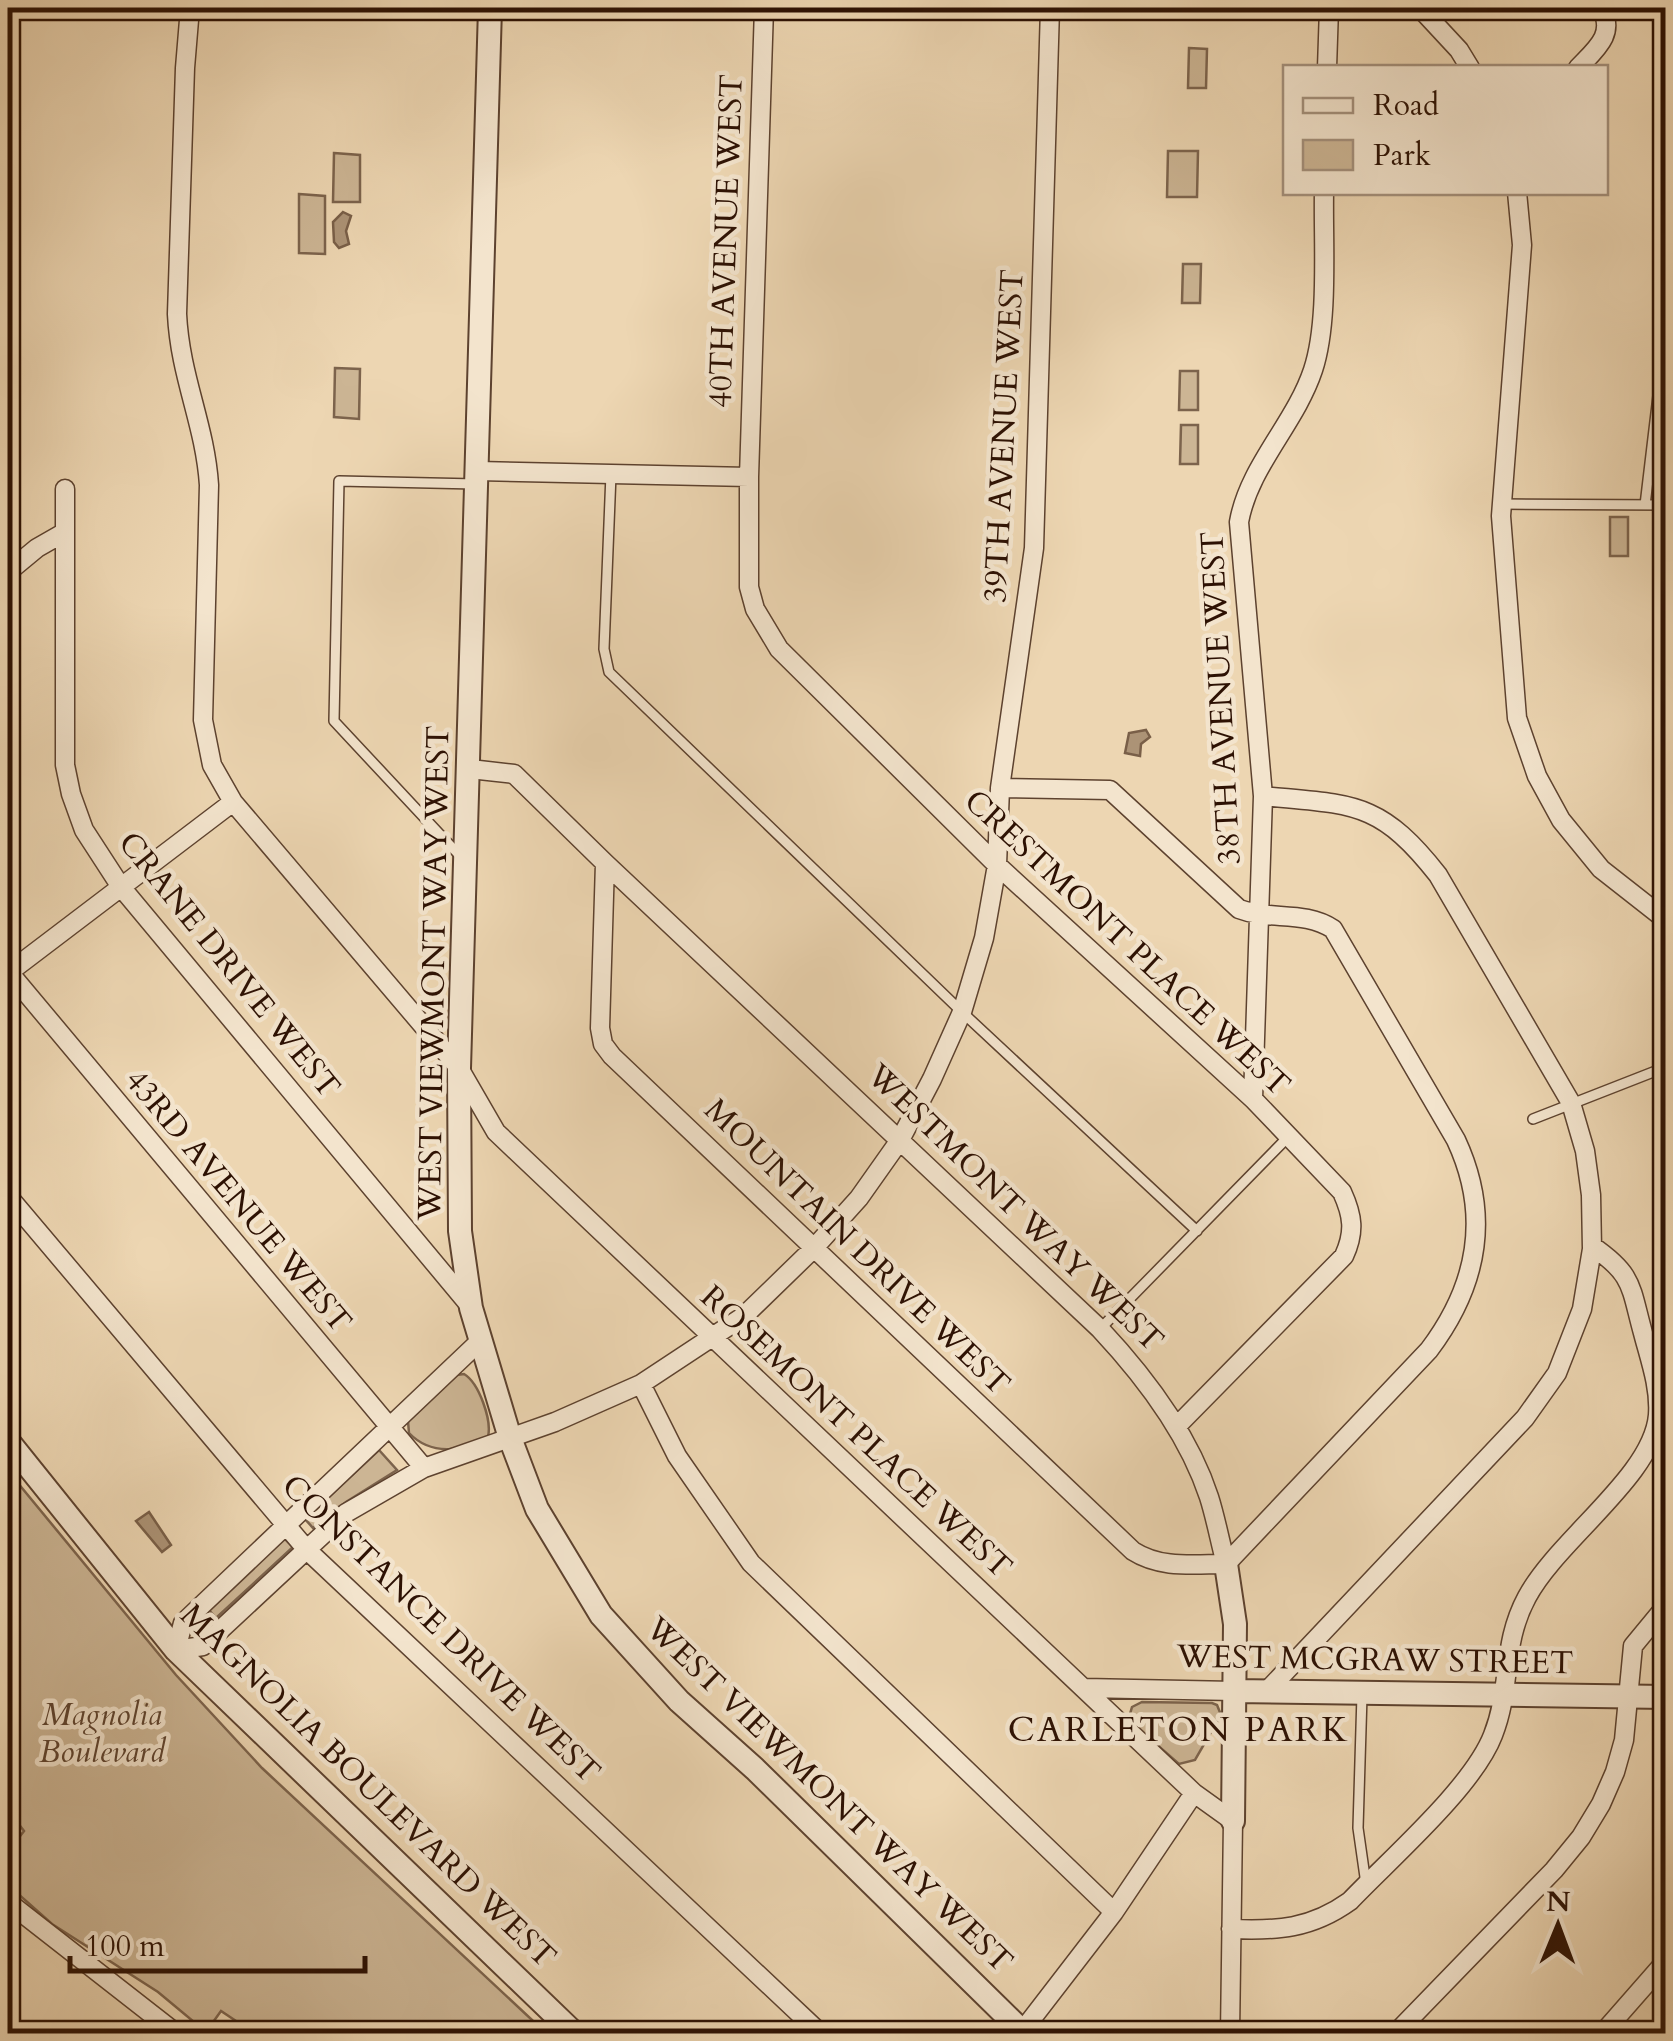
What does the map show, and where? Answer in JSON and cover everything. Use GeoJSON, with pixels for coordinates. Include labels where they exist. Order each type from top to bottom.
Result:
{"type":"FeatureCollection","features":[{"type":"Feature","properties":{"kind":"street","name":"ROSEMONT PLACE WEST"},"geometry":{"type":"LineString","coordinates":[[190,8],[185,68],[179,352],[207,451],[203,720],[212,765],[234,802],[459,1068],[496,1132],[1194,1793],[1233,1820]]}},
{"type":"Feature","properties":{"kind":"street","name":"WEST VIEWMONT WAY WEST"},"geometry":{"type":"LineString","coordinates":[[490,8],[459,1068],[460,1231],[471,1308],[510,1438],[538,1509],[601,1614],[679,1701],[754,1769],[1022,2033]]}},
{"type":"Feature","properties":{"kind":"street","name":"40TH AVENUE WEST"},"geometry":{"type":"LineString","coordinates":[[749,476],[764,8]]}},
{"type":"Feature","properties":{"kind":"street","name":"39TH AVENUE WEST"},"geometry":{"type":"LineString","coordinates":[[176,1650],[203,1646],[366,1498],[424,1468],[510,1438],[641,1384],[744,1316],[860,1198],[900,1140],[962,1012],[984,938],[997,865],[1000,788],[1034,548],[1050,8]]}},
{"type":"Feature","properties":{"kind":"street"},"geometry":{"type":"LineString","coordinates":[[1327,65],[1329,8]]}},
{"type":"Feature","properties":{"kind":"street"},"geometry":{"type":"LineString","coordinates":[[1420,8],[1468,65]]}},
{"type":"Feature","properties":{"kind":"street"},"geometry":{"type":"LineString","coordinates":[[1581,65],[1607,32],[1608,22],[1601,8]]}},
{"type":"Feature","properties":{"kind":"street","name":"38TH AVENUE WEST"},"geometry":{"type":"LineString","coordinates":[[1252,1099],[1263,796],[1240,522],[1250,488],[1314,368],[1320,335],[1324,195]]}},
{"type":"Feature","properties":{"kind":"street"},"geometry":{"type":"LineString","coordinates":[[1518,195],[1522,245],[1502,504],[1517,718],[1537,776],[1560,820],[1601,870],[1666,920]]}},
{"type":"Feature","properties":{"kind":"street"},"geometry":{"type":"LineString","coordinates":[[478,478],[612,474],[749,476]]}},
{"type":"Feature","properties":{"kind":"street","name":"CRESTMONT PLACE WEST"},"geometry":{"type":"LineString","coordinates":[[749,476],[749,587],[766,631],[779,648],[997,865],[1252,1099],[1342,1192],[1351,1211],[1351,1241],[1344,1256],[1176,1427]]}},
{"type":"Feature","properties":{"kind":"street","name":"CRANE DRIVE WEST"},"geometry":{"type":"LineString","coordinates":[[65,489],[65,765],[84,830],[121,888],[471,1308]]}},
{"type":"Feature","properties":{"kind":"street"},"geometry":{"type":"LineString","coordinates":[[8,572],[65,532]]}},
{"type":"Feature","properties":{"kind":"street","name":"WESTMONT WAY WEST"},"geometry":{"type":"LineString","coordinates":[[470,768],[514,774],[1100,1329],[1144,1378],[1176,1427],[1208,1495],[1226,1564],[1234,1624],[1230,2034]]}},
{"type":"Feature","properties":{"kind":"street"},"geometry":{"type":"LineString","coordinates":[[1000,788],[1110,790],[1239,908],[1259,916],[1319,920],[1333,928],[1458,1145],[1475,1197],[1473,1260],[1462,1301],[1450,1322],[1429,1350],[1226,1564]]}},
{"type":"Feature","properties":{"kind":"street"},"geometry":{"type":"LineString","coordinates":[[1263,796],[1352,806],[1388,822],[1410,840],[1438,876],[1570,1103],[1586,1151],[1592,1246],[1582,1309],[1558,1373],[1525,1418],[1267,1691]]}},
{"type":"Feature","properties":{"kind":"street"},"geometry":{"type":"LineString","coordinates":[[8,972],[234,802]]}},
{"type":"Feature","properties":{"kind":"street","name":"MOUNTAIN DRIVE WEST"},"geometry":{"type":"LineString","coordinates":[[605,862],[600,1028],[603,1044],[1133,1552],[1148,1561],[1166,1564],[1226,1564]]}},
{"type":"Feature","properties":{"kind":"street","name":"43RD AVENUE WEST"},"geometry":{"type":"LineString","coordinates":[[8,972],[424,1468]]}},
{"type":"Feature","properties":{"kind":"street","name":"CONSTANCE DRIVE WEST"},"geometry":{"type":"LineString","coordinates":[[8,1196],[307,1550],[821,2034]]}},
{"type":"Feature","properties":{"kind":"street"},"geometry":{"type":"LineString","coordinates":[[1231,1929],[1282,1930],[1328,1917],[1366,1884],[1478,1767],[1505,1695],[1509,1639],[1526,1598],[1549,1562],[1643,1459],[1658,1418],[1654,1372],[1626,1273],[1592,1246]]}},
{"type":"Feature","properties":{"kind":"street"},"geometry":{"type":"LineString","coordinates":[[176,1650],[183,1622],[480,1342]]}},
{"type":"Feature","properties":{"kind":"street"},"geometry":{"type":"LineString","coordinates":[[641,1384],[677,1456],[751,1563],[1114,1912]]}},
{"type":"Feature","properties":{"kind":"street","name":"MAGNOLIA BOULEVARD WEST"},"geometry":{"type":"LineString","coordinates":[[8,1441],[176,1650],[575,2034]]}},
{"type":"Feature","properties":{"kind":"street"},"geometry":{"type":"LineString","coordinates":[[1394,2034],[1554,1870],[1602,1804],[1624,1740],[1634,1646],[1666,1606]]}},
{"type":"Feature","properties":{"kind":"street","name":"WEST MCGRAW STREET"},"geometry":{"type":"LineString","coordinates":[[1084,1688],[1666,1698]]}},
{"type":"Feature","properties":{"kind":"street"},"geometry":{"type":"LineString","coordinates":[[1022,2033],[1114,1912],[1194,1793]]}},
{"type":"Feature","properties":{"kind":"street"},"geometry":{"type":"LineString","coordinates":[[8,1902],[177,2034]]}},
{"type":"Feature","properties":{"kind":"street"},"geometry":{"type":"LineString","coordinates":[[1602,2034],[1666,1962]]}},
{"type":"Feature","properties":{"kind":"lane"},"geometry":{"type":"LineString","coordinates":[[1644,505],[1661,371],[1666,214]]}},
{"type":"Feature","properties":{"kind":"lane"},"geometry":{"type":"LineString","coordinates":[[612,474],[604,650],[609,672],[962,1012],[1197,1231]]}},
{"type":"Feature","properties":{"kind":"lane"},"geometry":{"type":"LineString","coordinates":[[467,863],[334,721],[339,480],[478,478]]}},
{"type":"Feature","properties":{"kind":"lane"},"geometry":{"type":"LineString","coordinates":[[1502,504],[1666,505]]}},
{"type":"Feature","properties":{"kind":"lane"},"geometry":{"type":"LineString","coordinates":[[1533,1118],[1666,1067]]}},
{"type":"Feature","properties":{"kind":"lane"},"geometry":{"type":"LineString","coordinates":[[1100,1329],[1288,1136]]}},
{"type":"Feature","properties":{"kind":"lane"},"geometry":{"type":"LineString","coordinates":[[1362,1692],[1358,1828],[1366,1884]]}},
{"type":"Feature","properties":{"kind":"green space"},"geometry":{"type":"Polygon","coordinates":[[[1189,48],[1207,49],[1206,88],[1188,88],[1189,48]]]}},
{"type":"Feature","properties":{"kind":"green space"},"geometry":{"type":"Polygon","coordinates":[[[1168,151],[1198,151],[1197,197],[1167,197],[1168,151]]]}},
{"type":"Feature","properties":{"kind":"green space"},"geometry":{"type":"Polygon","coordinates":[[[334,153],[360,155],[360,202],[333,202],[334,153]]]}},
{"type":"Feature","properties":{"kind":"green space"},"geometry":{"type":"Polygon","coordinates":[[[299,194],[325,196],[325,254],[299,253],[299,194]]]}},
{"type":"Feature","properties":{"kind":"green space"},"geometry":{"type":"Polygon","coordinates":[[[1183,264],[1201,264],[1200,303],[1182,303],[1183,264]]]}},
{"type":"Feature","properties":{"kind":"green space"},"geometry":{"type":"Polygon","coordinates":[[[335,368],[360,369],[359,419],[334,417],[335,368]]]}},
{"type":"Feature","properties":{"kind":"green space"},"geometry":{"type":"Polygon","coordinates":[[[1180,371],[1198,371],[1198,410],[1179,410],[1180,371]]]}},
{"type":"Feature","properties":{"kind":"green space"},"geometry":{"type":"Polygon","coordinates":[[[1181,425],[1198,425],[1198,464],[1180,464],[1181,425]]]}},
{"type":"Feature","properties":{"kind":"green space"},"geometry":{"type":"Polygon","coordinates":[[[1610,517],[1628,517],[1628,556],[1610,556],[1610,517]]]}},
{"type":"Feature","properties":{"kind":"green space"},"geometry":{"type":"Polygon","coordinates":[[[464,1374],[483,1402],[488,1437],[458,1449],[437,1448],[417,1440],[409,1433],[408,1421],[457,1375],[464,1374]]]}},
{"type":"Feature","properties":{"kind":"green space"},"geometry":{"type":"Polygon","coordinates":[[[379,1450],[397,1470],[313,1528],[305,1519],[379,1450]]]}},
{"type":"Feature","properties":{"kind":"green space","name":"Magnolia Boulevard"},"geometry":{"type":"Polygon","coordinates":[[[8,1471],[176,1675],[262,1768],[546,2033],[254,2033],[221,2011],[206,2032],[158,1992],[52,1924],[8,1885],[8,1852],[24,1831],[8,1810],[8,1471]]]}},
{"type":"Feature","properties":{"kind":"green space"},"geometry":{"type":"Polygon","coordinates":[[[284,1538],[293,1547],[216,1618],[209,1610],[284,1538]]]}},
{"type":"Feature","properties":{"kind":"green space"},"geometry":{"type":"Polygon","coordinates":[[[1142,1702],[1212,1703],[1221,1715],[1195,1760],[1179,1764],[1132,1723],[1132,1707],[1142,1702]]]}},
{"type":"Feature","properties":{"kind":"shaded area"},"geometry":{"type":"Polygon","coordinates":[[[343,212],[351,216],[346,231],[349,244],[339,248],[334,242],[333,222],[343,212]]]}},
{"type":"Feature","properties":{"kind":"shaded area"},"geometry":{"type":"Polygon","coordinates":[[[1146,730],[1150,737],[1141,744],[1140,756],[1125,753],[1129,733],[1146,730]]]}},
{"type":"Feature","properties":{"kind":"shaded area"},"geometry":{"type":"Polygon","coordinates":[[[149,1512],[171,1545],[162,1552],[136,1521],[149,1512]]]}},
{"type":"Feature","properties":{"kind":"district","name":"CARLETON PARK"},"geometry":{"type":"Point","coordinates":[1179,1730]}}]}
